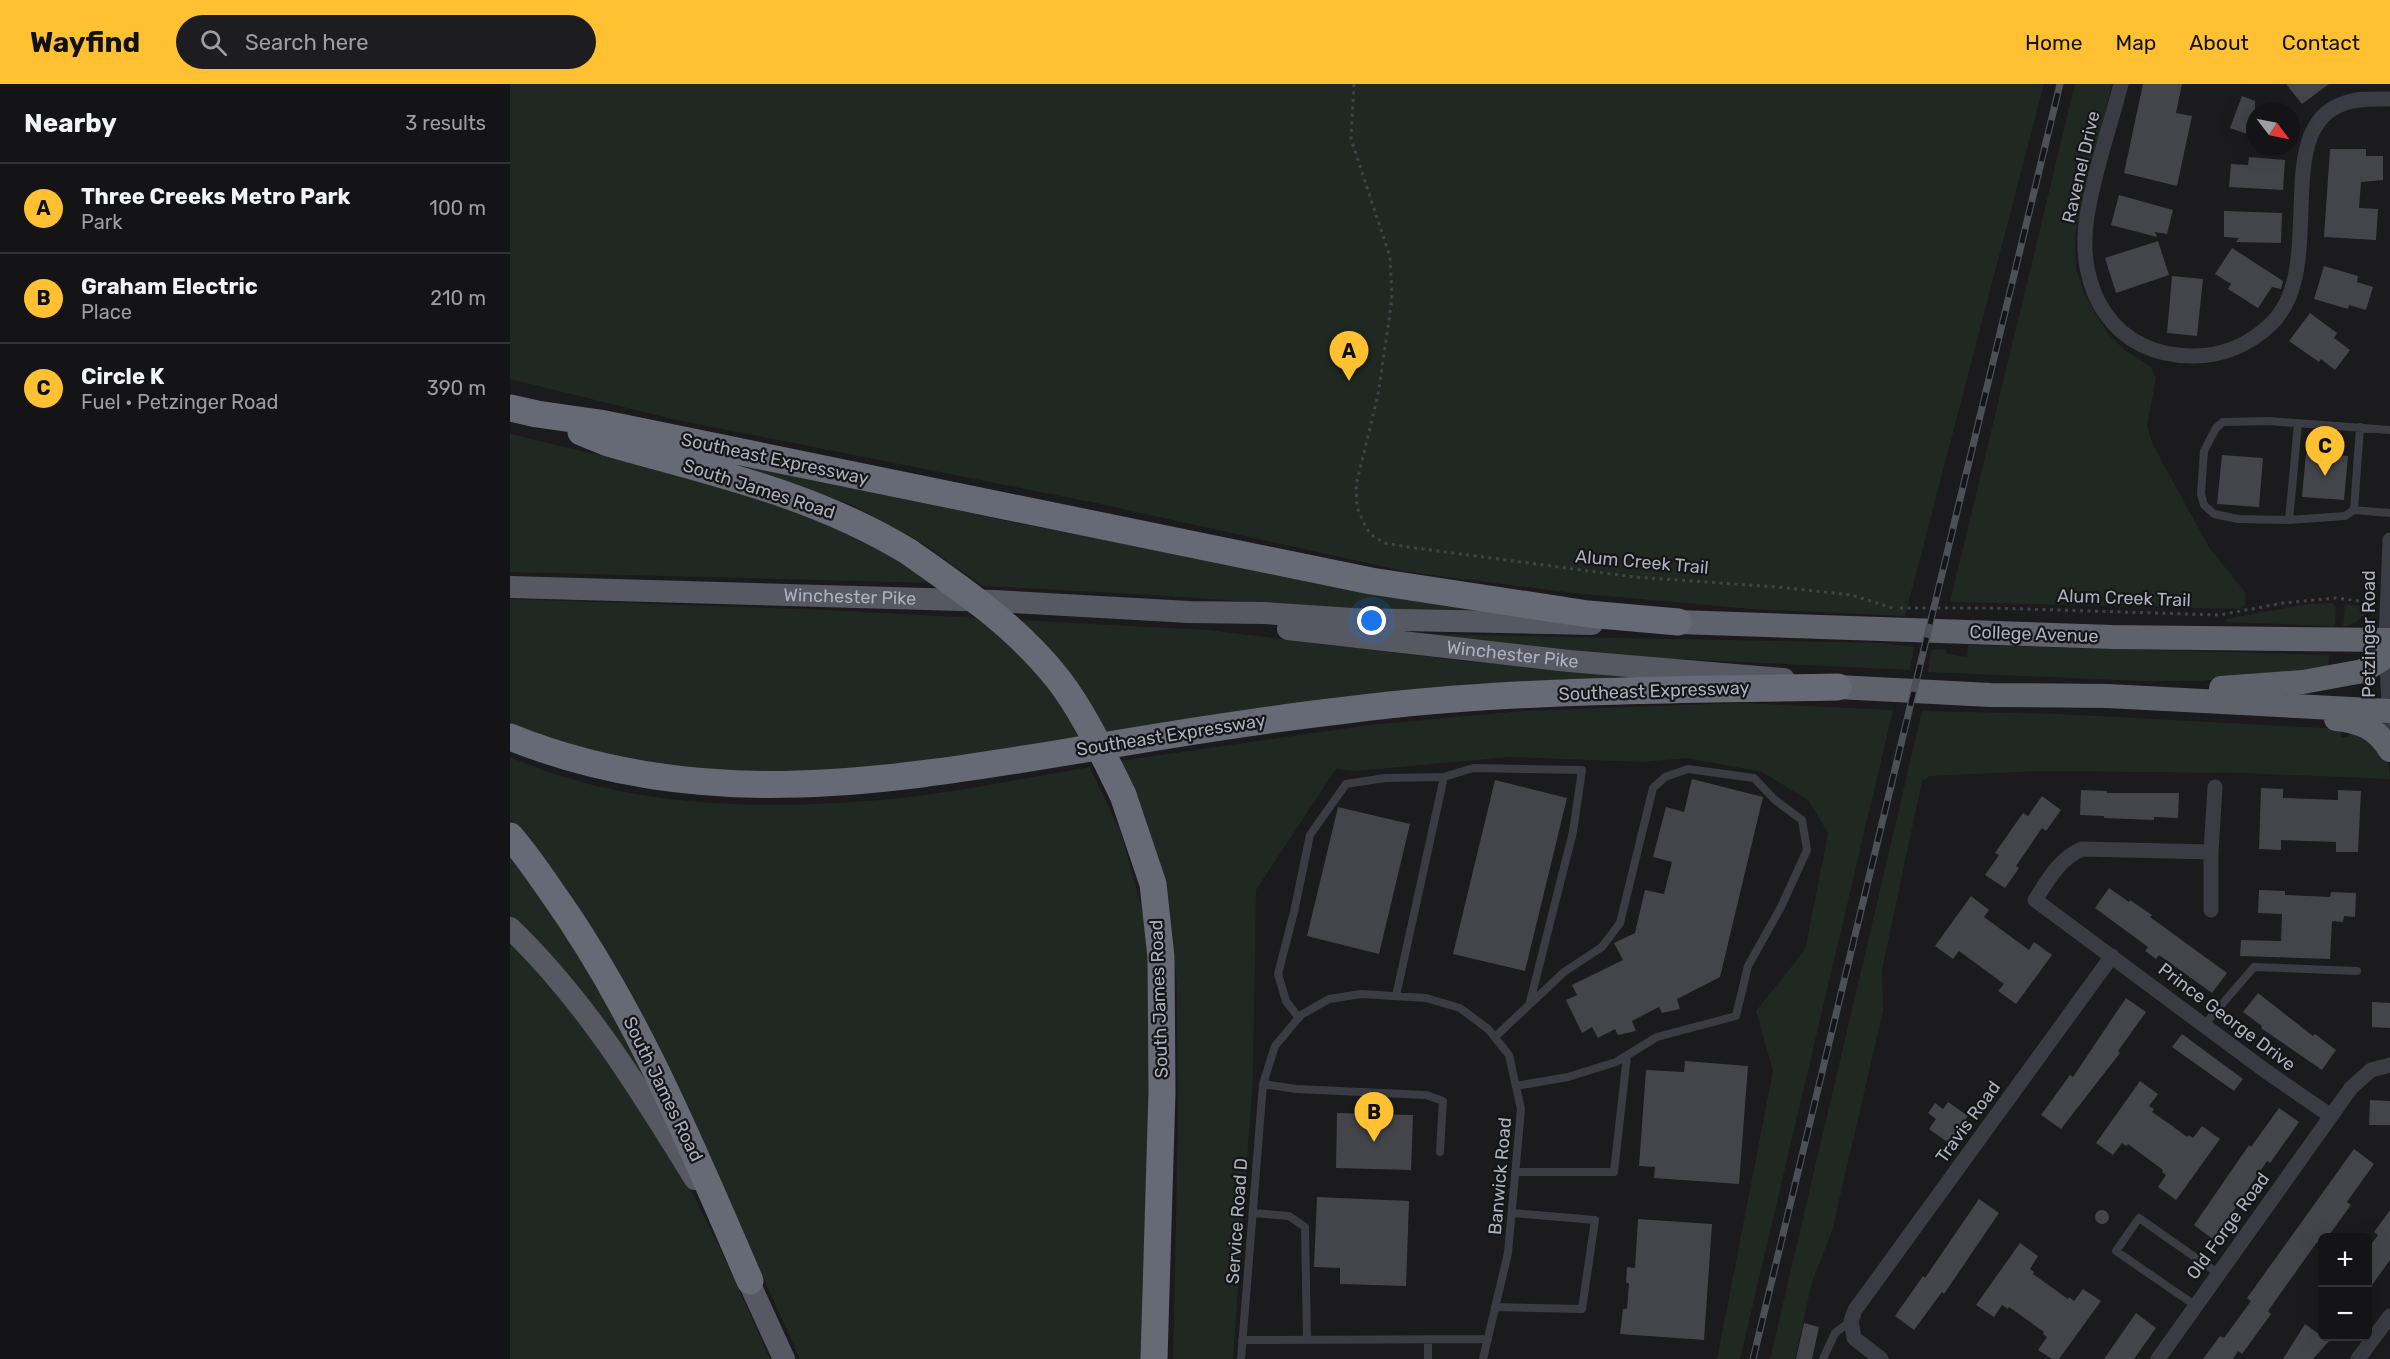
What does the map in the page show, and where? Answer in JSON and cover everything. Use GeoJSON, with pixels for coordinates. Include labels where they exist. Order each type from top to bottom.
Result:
{"type":"FeatureCollection","features":[{"type":"Feature","properties":{"kind":"highway","name":"Southeast Expressway"},"geometry":{"type":"LineString","coordinates":[[510,408],[600,423],[1371,581],[1588,614],[1678,622]]}},
{"type":"Feature","properties":{"kind":"highway","name":"South James Road"},"geometry":{"type":"LineString","coordinates":[[537,414],[608,443],[807,501],[875,532],[969,593],[1016,634],[1058,679],[1090,729],[1123,795],[1153,884],[1161,957],[1162,1092],[1154,1359]]}},
{"type":"Feature","properties":{"kind":"highway","name":"College Avenue"},"geometry":{"type":"LineString","coordinates":[[1678,622],[2388,648]]}},
{"type":"Feature","properties":{"kind":"highway"},"geometry":{"type":"LineString","coordinates":[[2108,696],[2302,682],[2363,671],[2388,648]]}},
{"type":"Feature","properties":{"kind":"highway","name":"Southeast Expressway"},"geometry":{"type":"LineString","coordinates":[[510,737],[582,761],[651,776],[728,784],[801,785],[910,776],[1227,725],[1464,697],[1838,687]]}},
{"type":"Feature","properties":{"kind":"highway"},"geometry":{"type":"LineString","coordinates":[[1838,687],[1990,695],[2108,696],[2223,701],[2390,714]]}},
{"type":"Feature","properties":{"kind":"highway"},"geometry":{"type":"LineString","coordinates":[[2223,701],[2268,716],[2354,721],[2369,727],[2382,737],[2390,750]]}},
{"type":"Feature","properties":{"kind":"highway","name":"South James Road"},"geometry":{"type":"LineString","coordinates":[[510,836],[576,925],[614,990],[655,1068],[750,1281]]}},
{"type":"Feature","properties":{"kind":"main road","name":"Winchester Pike"},"geometry":{"type":"LineString","coordinates":[[510,587],[995,601],[1189,612],[1264,613],[1353,620],[1540,624],[1678,622]]}},
{"type":"Feature","properties":{"kind":"main road","name":"Winchester Pike"},"geometry":{"type":"LineString","coordinates":[[1189,612],[1263,626],[1400,642],[1569,661],[1753,675],[1838,687]]}},
{"type":"Feature","properties":{"kind":"main road"},"geometry":{"type":"LineString","coordinates":[[510,928],[536,953],[581,1005],[631,1074],[696,1181],[750,1281]]}},
{"type":"Feature","properties":{"kind":"main road","name":"South James Road"},"geometry":{"type":"LineString","coordinates":[[750,1281],[784,1359]]}},
{"type":"Feature","properties":{"kind":"street","name":"Ravenel Drive"},"geometry":{"type":"LineString","coordinates":[[2121,84],[2087,214],[2084,255],[2088,276],[2094,296],[2103,311],[2127,337],[2150,349],[2176,356],[2206,356],[2247,343],[2274,320],[2292,291],[2296,278],[2300,249],[2304,157],[2310,136],[2325,114],[2336,106],[2347,102],[2390,99]]}},
{"type":"Feature","properties":{"kind":"street","name":"Petzinger Road"},"geometry":{"type":"LineString","coordinates":[[2390,540],[2388,648],[2390,714]]}},
{"type":"Feature","properties":{"kind":"street"},"geometry":{"type":"LineString","coordinates":[[2211,910],[2211,852],[2215,787]]}},
{"type":"Feature","properties":{"kind":"street","name":"Prince George Drive"},"geometry":{"type":"LineString","coordinates":[[2211,852],[2082,849],[2069,855],[2035,900],[2267,1072],[2331,1116]]}},
{"type":"Feature","properties":{"kind":"street","name":"Travis Road"},"geometry":{"type":"LineString","coordinates":[[1853,1315],[2112,956]]}},
{"type":"Feature","properties":{"kind":"street"},"geometry":{"type":"LineString","coordinates":[[2331,1116],[2351,1088],[2371,1070],[2390,1065]]}},
{"type":"Feature","properties":{"kind":"street","name":"Old Forge Road"},"geometry":{"type":"LineString","coordinates":[[2158,1359],[2331,1116]]}},
{"type":"Feature","properties":{"kind":"street"},"geometry":{"type":"LineString","coordinates":[[1853,1315],[1854,1338],[1881,1359]]}},
{"type":"Feature","properties":{"kind":"street"},"geometry":{"type":"LineString","coordinates":[[2358,1359],[2390,1316]]}},
{"type":"Feature","properties":{"kind":"lane"},"geometry":{"type":"LineString","coordinates":[[2390,430],[2240,420],[2223,422],[2216,428],[2204,452],[2201,494],[2204,505],[2214,514],[2238,519],[2289,520],[2345,516],[2354,510],[2390,513]]}},
{"type":"Feature","properties":{"kind":"lane"},"geometry":{"type":"LineString","coordinates":[[2289,520],[2298,424]]}},
{"type":"Feature","properties":{"kind":"lane"},"geometry":{"type":"LineString","coordinates":[[2354,510],[2360,428]]}},
{"type":"Feature","properties":{"kind":"lane"},"geometry":{"type":"LineString","coordinates":[[1299,1018],[1286,1001],[1278,974],[1310,835],[1346,784],[1385,778],[1444,777],[1473,768],[1582,770],[1573,832],[1529,1003]]}},
{"type":"Feature","properties":{"kind":"lane"},"geometry":{"type":"LineString","coordinates":[[1495,1037],[1564,972],[1602,947],[1620,923],[1653,788],[1665,777],[1688,769],[1754,778],[1775,800],[1802,820],[1807,850],[1781,907],[1748,966],[1736,1016],[1657,1037],[1616,1062],[1569,1077],[1516,1086]]}},
{"type":"Feature","properties":{"kind":"lane"},"geometry":{"type":"LineString","coordinates":[[1396,996],[1444,777]]}},
{"type":"Feature","properties":{"kind":"lane"},"geometry":{"type":"LineString","coordinates":[[2205,1024],[2254,967],[2357,971]]}},
{"type":"Feature","properties":{"kind":"lane","name":"Banwick Road"},"geometry":{"type":"LineString","coordinates":[[1263,1084],[1275,1046],[1299,1018],[1329,999],[1361,994],[1426,999],[1460,1008],[1495,1037],[1509,1055],[1521,1109],[1508,1253],[1483,1359]]}},
{"type":"Feature","properties":{"kind":"lane"},"geometry":{"type":"LineString","coordinates":[[1515,1173],[1614,1172],[1627,1056]]}},
{"type":"Feature","properties":{"kind":"lane"},"geometry":{"type":"LineString","coordinates":[[1263,1084],[1296,1089],[1426,1095],[1443,1101],[1440,1152]]}},
{"type":"Feature","properties":{"kind":"lane","name":"Service Road D"},"geometry":{"type":"LineString","coordinates":[[1241,1359],[1263,1084]]}},
{"type":"Feature","properties":{"kind":"lane"},"geometry":{"type":"LineString","coordinates":[[1253,1213],[1289,1216],[1305,1227],[1307,1340]]}},
{"type":"Feature","properties":{"kind":"lane"},"geometry":{"type":"LineString","coordinates":[[1496,1307],[1582,1309],[1595,1220],[1512,1213]]}},
{"type":"Feature","properties":{"kind":"lane"},"geometry":{"type":"LineString","coordinates":[[2196,1306],[2116,1251],[2139,1218],[2218,1274]]}},
{"type":"Feature","properties":{"kind":"lane"},"geometry":{"type":"LineString","coordinates":[[1823,1359],[1835,1333],[1853,1315]]}},
{"type":"Feature","properties":{"kind":"lane"},"geometry":{"type":"LineString","coordinates":[[1242,1340],[1488,1340]]}},
{"type":"Feature","properties":{"kind":"lane"},"geometry":{"type":"LineString","coordinates":[[1428,1340],[1428,1359]]}},
{"type":"Feature","properties":{"kind":"path","name":"Alum Creek Trail"},"geometry":{"type":"LineString","coordinates":[[1354,84],[1351,139],[1390,257],[1392,299],[1378,395],[1356,485],[1357,507],[1366,528],[1374,537],[1385,543],[1634,578],[1778,587],[1851,595],[1891,608],[1993,608],[2220,615],[2283,603],[2336,598],[2374,603]]}},
{"type":"Feature","properties":{"kind":"shaded area"},"geometry":{"type":"Polygon","coordinates":[[[510,84],[2044,84],[1905,616],[1751,609],[1574,593],[1408,572],[1091,502],[672,419],[510,379],[510,84]]]}},
{"type":"Feature","properties":{"kind":"shaded area"},"geometry":{"type":"Polygon","coordinates":[[[2075,84],[2112,84],[2075,234],[2076,269],[2085,296],[2108,334],[2127,352],[2151,367],[2156,378],[2147,426],[2153,445],[2210,549],[2246,593],[2245,604],[2240,609],[1950,602],[2075,84]]]}},
{"type":"Feature","properties":{"kind":"shaded area"},"geometry":{"type":"Polygon","coordinates":[[[510,434],[669,473],[778,506],[858,538],[909,566],[933,583],[510,572],[510,434]]]}},
{"type":"Feature","properties":{"kind":"shaded area"},"geometry":{"type":"Polygon","coordinates":[[[678,449],[1016,523],[1475,610],[1475,613],[1352,609],[983,586],[919,541],[850,504],[678,449]]]}},
{"type":"Feature","properties":{"kind":"shaded area"},"geometry":{"type":"Polygon","coordinates":[[[510,599],[827,610],[1208,630],[1472,662],[1628,672],[1629,677],[1509,682],[1368,697],[860,772],[752,776],[659,768],[564,746],[510,725],[510,599]]]}},
{"type":"Feature","properties":{"kind":"shaded area"},"geometry":{"type":"Polygon","coordinates":[[[2332,603],[2336,607],[2335,626],[2226,622],[2226,619],[2308,604],[2332,603]]]}},
{"type":"Feature","properties":{"kind":"shaded area"},"geometry":{"type":"Polygon","coordinates":[[[2345,604],[2371,608],[2355,623],[2343,627],[2345,604]]]}},
{"type":"Feature","properties":{"kind":"shaded area"},"geometry":{"type":"Polygon","coordinates":[[[1428,634],[1881,643],[1914,647],[1910,670],[1594,655],[1428,634]]]}},
{"type":"Feature","properties":{"kind":"shaded area"},"geometry":{"type":"Polygon","coordinates":[[[1968,645],[2329,655],[2328,669],[2200,681],[2142,681],[1928,672],[1931,650],[1945,649],[1948,654],[1967,657],[1968,645]]]}},
{"type":"Feature","properties":{"kind":"shaded area"},"geometry":{"type":"Polygon","coordinates":[[[1739,703],[1893,710],[1740,1359],[1717,1359],[1773,1071],[1756,1011],[1805,950],[1828,833],[1809,801],[1762,772],[1687,758],[1642,762],[1508,757],[1355,771],[1336,769],[1256,890],[1253,1076],[1233,1359],[1173,1359],[1178,1124],[1177,989],[1173,940],[1163,875],[1119,761],[1370,725],[1522,711],[1739,703]]]}},
{"type":"Feature","properties":{"kind":"shaded area"},"geometry":{"type":"Polygon","coordinates":[[[1922,711],[2061,714],[2340,729],[2341,738],[2349,737],[2349,728],[2372,743],[2383,754],[2387,761],[2390,779],[2240,773],[2042,771],[1930,776],[1922,781],[1882,970],[1883,1011],[1832,1231],[1812,1282],[1795,1359],[1770,1359],[1922,711]]]}},
{"type":"Feature","properties":{"kind":"shaded area"},"geometry":{"type":"Polygon","coordinates":[[[510,757],[557,775],[606,788],[707,803],[758,805],[860,802],[910,797],[1090,767],[1121,833],[1145,920],[1155,1041],[1143,1359],[800,1359],[666,1063],[529,841],[510,819],[510,757]]]}},
{"type":"Feature","properties":{"kind":"shaded area"},"geometry":{"type":"Polygon","coordinates":[[[510,853],[571,934],[650,1075],[645,1080],[510,917],[510,853]]]}},
{"type":"Feature","properties":{"kind":"shaded area"},"geometry":{"type":"Polygon","coordinates":[[[510,941],[595,1036],[690,1188],[770,1359],[510,1359],[510,941]]]}},
{"type":"Feature","properties":{"kind":"building"},"geometry":{"type":"Polygon","coordinates":[[[2143,84],[2182,84],[2176,113],[2192,116],[2177,186],[2124,173],[2143,84]]]}},
{"type":"Feature","properties":{"kind":"building"},"geometry":{"type":"Polygon","coordinates":[[[2286,84],[2329,84],[2302,104],[2286,84]]]}},
{"type":"Feature","properties":{"kind":"building"},"geometry":{"type":"Polygon","coordinates":[[[2242,96],[2255,101],[2246,102],[2246,134],[2230,128],[2242,96]]]}},
{"type":"Feature","properties":{"kind":"building"},"geometry":{"type":"Polygon","coordinates":[[[2330,149],[2366,149],[2366,156],[2383,156],[2383,180],[2361,182],[2359,208],[2378,209],[2376,240],[2324,237],[2330,149]]]}},
{"type":"Feature","properties":{"kind":"building"},"geometry":{"type":"Polygon","coordinates":[[[2249,157],[2285,160],[2283,190],[2229,187],[2231,164],[2248,165],[2249,157]]]}},
{"type":"Feature","properties":{"kind":"building"},"geometry":{"type":"Polygon","coordinates":[[[2119,195],[2173,210],[2167,234],[2155,232],[2157,237],[2111,225],[2119,195]]]}},
{"type":"Feature","properties":{"kind":"building"},"geometry":{"type":"Polygon","coordinates":[[[2224,211],[2282,213],[2281,243],[2236,242],[2239,238],[2224,237],[2224,211]]]}},
{"type":"Feature","properties":{"kind":"building"},"geometry":{"type":"Polygon","coordinates":[[[2158,241],[2169,275],[2116,293],[2105,258],[2158,241]]]}},
{"type":"Feature","properties":{"kind":"building"},"geometry":{"type":"Polygon","coordinates":[[[2232,248],[2283,281],[2281,289],[2272,287],[2258,308],[2228,289],[2231,284],[2215,274],[2232,248]]]}},
{"type":"Feature","properties":{"kind":"building"},"geometry":{"type":"Polygon","coordinates":[[[2324,266],[2358,276],[2357,282],[2373,287],[2366,310],[2349,305],[2348,309],[2314,299],[2324,266]]]}},
{"type":"Feature","properties":{"kind":"building"},"geometry":{"type":"Polygon","coordinates":[[[2172,276],[2203,279],[2197,336],[2167,333],[2172,276]]]}},
{"type":"Feature","properties":{"kind":"building"},"geometry":{"type":"Polygon","coordinates":[[[2310,313],[2337,333],[2334,338],[2350,350],[2335,370],[2321,359],[2319,362],[2289,341],[2310,313]]]}},
{"type":"Feature","properties":{"kind":"building"},"geometry":{"type":"Polygon","coordinates":[[[2306,453],[2348,456],[2344,500],[2302,497],[2306,453]]]}},
{"type":"Feature","properties":{"kind":"building"},"geometry":{"type":"Polygon","coordinates":[[[2222,455],[2263,458],[2259,507],[2217,504],[2222,455]]]}},
{"type":"Feature","properties":{"kind":"building"},"geometry":{"type":"Polygon","coordinates":[[[1692,779],[1763,797],[1720,977],[1677,999],[1680,1009],[1662,1013],[1659,1007],[1632,1021],[1636,1031],[1618,1035],[1615,1029],[1598,1038],[1592,1027],[1582,1033],[1566,1000],[1577,995],[1572,985],[1623,960],[1614,943],[1635,933],[1645,890],[1664,894],[1672,862],[1653,857],[1666,807],[1684,812],[1692,779]]]}},
{"type":"Feature","properties":{"kind":"building"},"geometry":{"type":"Polygon","coordinates":[[[1495,780],[1567,798],[1525,971],[1453,954],[1495,780]]]}},
{"type":"Feature","properties":{"kind":"building"},"geometry":{"type":"Polygon","coordinates":[[[2261,788],[2283,789],[2283,798],[2338,800],[2338,790],[2361,791],[2358,852],[2336,852],[2336,842],[2281,840],[2281,850],[2259,849],[2261,788]]]}},
{"type":"Feature","properties":{"kind":"building"},"geometry":{"type":"Polygon","coordinates":[[[2081,790],[2107,791],[2107,793],[2179,793],[2178,818],[2154,817],[2154,820],[2080,815],[2081,790]]]}},
{"type":"Feature","properties":{"kind":"building"},"geometry":{"type":"Polygon","coordinates":[[[2042,796],[2061,810],[2046,831],[2042,828],[2016,866],[2019,868],[2005,888],[1985,875],[1999,855],[1995,853],[2023,813],[2028,816],[2042,796]]]}},
{"type":"Feature","properties":{"kind":"building"},"geometry":{"type":"Polygon","coordinates":[[[1338,807],[1410,824],[1379,954],[1307,936],[1338,807]]]}},
{"type":"Feature","properties":{"kind":"building"},"geometry":{"type":"Polygon","coordinates":[[[2109,888],[2152,915],[2150,917],[2227,973],[2212,993],[2159,955],[2156,959],[2145,951],[2148,947],[2095,908],[2109,888]]]}},
{"type":"Feature","properties":{"kind":"building"},"geometry":{"type":"Polygon","coordinates":[[[2259,890],[2285,891],[2285,895],[2330,897],[2331,892],[2356,893],[2355,917],[2344,916],[2343,922],[2332,921],[2330,959],[2240,956],[2241,940],[2281,941],[2282,914],[2258,913],[2259,890]]]}},
{"type":"Feature","properties":{"kind":"building"},"geometry":{"type":"Polygon","coordinates":[[[1971,896],[1989,910],[1984,917],[2029,950],[2034,942],[2052,955],[2016,1004],[1998,991],[2004,984],[1959,951],[1953,959],[1935,946],[1971,896]]]}},
{"type":"Feature","properties":{"kind":"building"},"geometry":{"type":"Polygon","coordinates":[[[2258,993],[2313,1036],[2315,1034],[2336,1050],[2322,1070],[2261,1028],[2262,1026],[2243,1012],[2258,993]]]}},
{"type":"Feature","properties":{"kind":"building"},"geometry":{"type":"Polygon","coordinates":[[[2126,998],[2146,1012],[2118,1051],[2120,1053],[2061,1129],[2041,1115],[2070,1075],[2073,1077],[2126,998]]]}},
{"type":"Feature","properties":{"kind":"building"},"geometry":{"type":"Polygon","coordinates":[[[2372,1002],[2390,1003],[2390,1028],[2372,1027],[2372,1002]]]}},
{"type":"Feature","properties":{"kind":"building"},"geometry":{"type":"Polygon","coordinates":[[[2182,1034],[2243,1079],[2234,1091],[2172,1047],[2182,1034]]]}},
{"type":"Feature","properties":{"kind":"building"},"geometry":{"type":"Polygon","coordinates":[[[1685,1061],[1748,1066],[1739,1184],[1654,1178],[1655,1167],[1639,1166],[1646,1070],[1684,1072],[1685,1061]]]}},
{"type":"Feature","properties":{"kind":"building"},"geometry":{"type":"Polygon","coordinates":[[[2140,1081],[2158,1094],[2149,1106],[2154,1109],[2152,1112],[2187,1137],[2189,1135],[2193,1138],[2202,1126],[2220,1139],[2176,1200],[2158,1187],[2166,1175],[2162,1172],[2163,1170],[2128,1144],[2126,1146],[2122,1143],[2113,1155],[2096,1143],[2140,1081]]]}},
{"type":"Feature","properties":{"kind":"building"},"geometry":{"type":"Polygon","coordinates":[[[2370,1100],[2390,1101],[2390,1125],[2369,1125],[2370,1100]]]}},
{"type":"Feature","properties":{"kind":"building"},"geometry":{"type":"Polygon","coordinates":[[[1948,1102],[1968,1116],[1949,1143],[1929,1129],[1936,1119],[1928,1113],[1935,1103],[1943,1109],[1948,1102]]]}},
{"type":"Feature","properties":{"kind":"building"},"geometry":{"type":"Polygon","coordinates":[[[2279,1108],[2299,1122],[2270,1163],[2267,1161],[2214,1240],[2194,1225],[2249,1145],[2251,1147],[2279,1108]]]}},
{"type":"Feature","properties":{"kind":"building"},"geometry":{"type":"Polygon","coordinates":[[[1337,1113],[1413,1115],[1411,1170],[1336,1168],[1337,1113]]]}},
{"type":"Feature","properties":{"kind":"building"},"geometry":{"type":"Polygon","coordinates":[[[2354,1149],[2374,1164],[2347,1202],[2351,1205],[2331,1233],[2318,1233],[2318,1243],[2268,1311],[2271,1314],[2242,1354],[2238,1351],[2233,1359],[2203,1359],[2220,1336],[2224,1338],[2251,1301],[2247,1298],[2354,1149]]]}},
{"type":"Feature","properties":{"kind":"building"},"geometry":{"type":"Polygon","coordinates":[[[1317,1197],[1409,1201],[1406,1286],[1340,1284],[1340,1268],[1314,1267],[1317,1197]]]}},
{"type":"Feature","properties":{"kind":"building"},"geometry":{"type":"Polygon","coordinates":[[[1979,1199],[1999,1213],[1944,1294],[1942,1292],[1914,1330],[1895,1316],[1923,1276],[1925,1278],[1979,1199]]]}},
{"type":"Feature","properties":{"kind":"building"},"geometry":{"type":"Polygon","coordinates":[[[2099,1210],[2105,1210],[2109,1217],[2105,1224],[2099,1224],[2095,1220],[2095,1214],[2099,1210]]]}},
{"type":"Feature","properties":{"kind":"building"},"geometry":{"type":"Polygon","coordinates":[[[2390,1210],[2390,1260],[2372,1285],[2372,1243],[2378,1235],[2374,1232],[2390,1210]]]}},
{"type":"Feature","properties":{"kind":"building"},"geometry":{"type":"Polygon","coordinates":[[[1638,1219],[1712,1224],[1704,1340],[1620,1334],[1623,1309],[1627,1309],[1629,1283],[1626,1283],[1627,1267],[1635,1268],[1638,1219]]]}},
{"type":"Feature","properties":{"kind":"building"},"geometry":{"type":"Polygon","coordinates":[[[2020,1243],[2038,1256],[2030,1269],[2034,1272],[2033,1274],[2068,1299],[2069,1297],[2074,1301],[2083,1289],[2101,1301],[2059,1359],[2052,1359],[2038,1350],[2047,1337],[2043,1334],[2044,1332],[2009,1307],[2008,1309],[2002,1305],[1994,1317],[1976,1305],[2020,1243]]]}},
{"type":"Feature","properties":{"kind":"building"},"geometry":{"type":"Polygon","coordinates":[[[2136,1313],[2156,1328],[2134,1359],[2104,1359],[2136,1313]]]}},
{"type":"Feature","properties":{"kind":"building"},"geometry":{"type":"Polygon","coordinates":[[[1804,1323],[1819,1327],[1812,1359],[1796,1359],[1804,1323]]]}},
{"type":"Feature","properties":{"kind":"building"},"geometry":{"type":"Polygon","coordinates":[[[2305,1324],[2318,1333],[2318,1341],[2329,1341],[2313,1359],[2283,1359],[2305,1324]]]}},
{"type":"Feature","properties":{"kind":"railway"},"geometry":{"type":"LineString","coordinates":[[1753,1359],[2060,84]]}},
{"type":"Feature","properties":{"kind":"place","name":"Three Creeks Metro Park"},"geometry":{"type":"Point","coordinates":[1349,381]}},
{"type":"Feature","properties":{"kind":"place","name":"Circle K"},"geometry":{"type":"Point","coordinates":[2325,476]}},
{"type":"Feature","properties":{"kind":"place","name":"Graham Electric"},"geometry":{"type":"Point","coordinates":[1374,1142]}}]}
